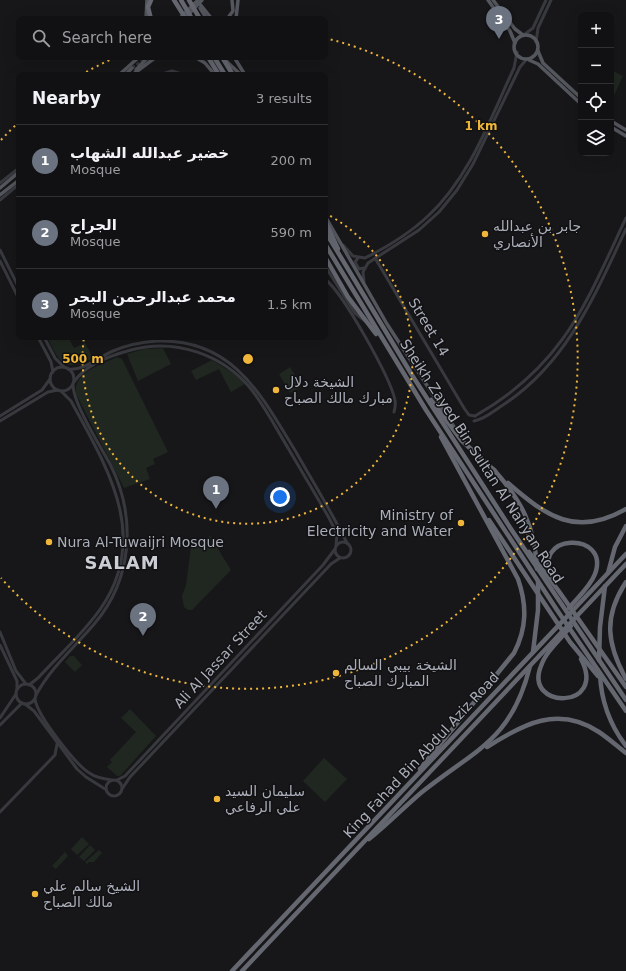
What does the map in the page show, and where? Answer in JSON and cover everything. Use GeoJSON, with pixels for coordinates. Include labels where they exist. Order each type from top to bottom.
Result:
{"type":"FeatureCollection","features":[{"type":"Feature","properties":{"kind":"highway"},"geometry":{"type":"LineString","coordinates":[[150,16],[148,7],[151,0]]}},
{"type":"Feature","properties":{"kind":"highway"},"geometry":{"type":"LineString","coordinates":[[175,0],[184,16]]}},
{"type":"Feature","properties":{"kind":"highway"},"geometry":{"type":"LineString","coordinates":[[181,0],[190,16]]}},
{"type":"Feature","properties":{"kind":"highway"},"geometry":{"type":"LineString","coordinates":[[189,0],[198,16]]}},
{"type":"Feature","properties":{"kind":"highway"},"geometry":{"type":"LineString","coordinates":[[210,60],[217,72]]}},
{"type":"Feature","properties":{"kind":"highway"},"geometry":{"type":"LineString","coordinates":[[216,60],[223,72]]}},
{"type":"Feature","properties":{"kind":"highway"},"geometry":{"type":"LineString","coordinates":[[224,60],[231,72]]}},
{"type":"Feature","properties":{"kind":"highway"},"geometry":{"type":"LineString","coordinates":[[328,228],[343,262]]}},
{"type":"Feature","properties":{"kind":"highway","name":"Sheikh Zayed Bin Sultan Al Nahyan Road"},"geometry":{"type":"LineString","coordinates":[[328,236],[412,374],[511,529],[626,700]]}},
{"type":"Feature","properties":{"kind":"highway","name":"Sheikh Zayed Bin Sultan Al Nahyan Road"},"geometry":{"type":"LineString","coordinates":[[328,249],[437,426],[557,610],[626,711]]}},
{"type":"Feature","properties":{"kind":"highway"},"geometry":{"type":"LineString","coordinates":[[328,262],[345,292],[386,345]]}},
{"type":"Feature","properties":{"kind":"highway"},"geometry":{"type":"LineString","coordinates":[[412,374],[461,440],[540,509],[562,519],[575,522],[593,521],[609,517],[626,509]]}},
{"type":"Feature","properties":{"kind":"highway"},"geometry":{"type":"LineString","coordinates":[[412,780],[425,762],[508,662],[519,644],[524,626],[525,605],[518,579],[445,445],[437,426]]}},
{"type":"Feature","properties":{"kind":"highway"},"geometry":{"type":"LineString","coordinates":[[358,847],[422,792],[481,750],[499,732],[515,709],[524,690],[534,642],[538,610],[538,578],[535,545],[532,531],[521,504],[494,470]]}},
{"type":"Feature","properties":{"kind":"highway"},"geometry":{"type":"LineString","coordinates":[[475,498],[570,642],[616,696]]}},
{"type":"Feature","properties":{"kind":"highway"},"geometry":{"type":"LineString","coordinates":[[626,526],[621,533],[609,565],[600,627],[600,671],[603,699],[610,721],[626,746]]}},
{"type":"Feature","properties":{"kind":"highway"},"geometry":{"type":"LineString","coordinates":[[511,529],[585,627],[626,687]]}},
{"type":"Feature","properties":{"kind":"highway"},"geometry":{"type":"LineString","coordinates":[[546,638],[594,576],[596,565],[595,557],[591,550],[585,545],[577,542],[566,542],[558,546],[552,552],[549,562],[549,569],[558,590]]}},
{"type":"Feature","properties":{"kind":"highway","name":"King Fahad Bin Abdul Aziz Road"},"geometry":{"type":"LineString","coordinates":[[232,971],[626,554]]}},
{"type":"Feature","properties":{"kind":"highway","name":"King Fahad Bin Abdul Aziz Road"},"geometry":{"type":"LineString","coordinates":[[242,971],[626,564]]}},
{"type":"Feature","properties":{"kind":"highway"},"geometry":{"type":"LineString","coordinates":[[626,582],[614,604],[611,613],[609,633],[614,657],[626,679]]}},
{"type":"Feature","properties":{"kind":"highway"},"geometry":{"type":"LineString","coordinates":[[578,652],[586,672],[586,678],[582,689],[575,696],[566,699],[556,698],[549,695],[542,687],[539,680],[541,664],[583,610]]}},
{"type":"Feature","properties":{"kind":"highway"},"geometry":{"type":"LineString","coordinates":[[454,769],[518,728],[546,719],[566,719],[583,724],[599,731],[626,752]]}},
{"type":"Feature","properties":{"kind":"main road"},"geometry":{"type":"LineString","coordinates":[[146,16],[147,0]]}},
{"type":"Feature","properties":{"kind":"main road"},"geometry":{"type":"LineString","coordinates":[[182,16],[196,0]]}},
{"type":"Feature","properties":{"kind":"main road"},"geometry":{"type":"LineString","coordinates":[[196,0],[205,16]]}},
{"type":"Feature","properties":{"kind":"main road"},"geometry":{"type":"LineString","coordinates":[[196,0],[209,16]]}},
{"type":"Feature","properties":{"kind":"main road"},"geometry":{"type":"LineString","coordinates":[[189,16],[202,0]]}},
{"type":"Feature","properties":{"kind":"main road"},"geometry":{"type":"LineString","coordinates":[[229,16],[233,11],[232,0]]}},
{"type":"Feature","properties":{"kind":"main road"},"geometry":{"type":"LineString","coordinates":[[236,16],[238,0]]}},
{"type":"Feature","properties":{"kind":"main road"},"geometry":{"type":"LineString","coordinates":[[488,0],[511,32],[519,57],[538,64],[578,101]]}},
{"type":"Feature","properties":{"kind":"main road"},"geometry":{"type":"LineString","coordinates":[[493,0],[515,29],[524,35],[532,36],[536,42],[537,49],[543,63],[578,95]]}},
{"type":"Feature","properties":{"kind":"main road"},"geometry":{"type":"LineString","coordinates":[[516,44],[518,38],[524,35]]}},
{"type":"Feature","properties":{"kind":"main road"},"geometry":{"type":"LineString","coordinates":[[527,60],[536,55],[537,49]]}},
{"type":"Feature","properties":{"kind":"main road"},"geometry":{"type":"LineString","coordinates":[[127,72],[134,60]]}},
{"type":"Feature","properties":{"kind":"main road"},"geometry":{"type":"LineString","coordinates":[[123,72],[137,60]]}},
{"type":"Feature","properties":{"kind":"main road"},"geometry":{"type":"LineString","coordinates":[[134,72],[145,60]]}},
{"type":"Feature","properties":{"kind":"main road"},"geometry":{"type":"LineString","coordinates":[[135,72],[152,60]]}},
{"type":"Feature","properties":{"kind":"main road"},"geometry":{"type":"LineString","coordinates":[[200,60],[212,72]]}},
{"type":"Feature","properties":{"kind":"main road"},"geometry":{"type":"LineString","coordinates":[[226,60],[241,72]]}},
{"type":"Feature","properties":{"kind":"main road"},"geometry":{"type":"LineString","coordinates":[[237,60],[242,72]]}},
{"type":"Feature","properties":{"kind":"main road"},"geometry":{"type":"LineString","coordinates":[[614,127],[617,127],[616,124],[624,129]]}},
{"type":"Feature","properties":{"kind":"main road"},"geometry":{"type":"LineString","coordinates":[[614,128],[626,136]]}},
{"type":"Feature","properties":{"kind":"main road"},"geometry":{"type":"LineString","coordinates":[[620,132],[619,129],[624,129]]}},
{"type":"Feature","properties":{"kind":"main road"},"geometry":{"type":"LineString","coordinates":[[0,188],[16,175]]}},
{"type":"Feature","properties":{"kind":"main road"},"geometry":{"type":"LineString","coordinates":[[1,198],[16,183]]}},
{"type":"Feature","properties":{"kind":"main road"},"geometry":{"type":"LineString","coordinates":[[328,221],[369,293],[461,440]]}},
{"type":"Feature","properties":{"kind":"street"},"geometry":{"type":"LineString","coordinates":[[524,35],[533,28],[546,0]]}},
{"type":"Feature","properties":{"kind":"street"},"geometry":{"type":"LineString","coordinates":[[536,42],[538,28],[551,0]]}},
{"type":"Feature","properties":{"kind":"street"},"geometry":{"type":"LineString","coordinates":[[332,228],[349,253],[358,258],[368,256],[410,231],[428,216],[450,192],[468,165],[516,63],[517,52]]}},
{"type":"Feature","properties":{"kind":"street"},"geometry":{"type":"LineString","coordinates":[[369,293],[363,279],[364,268],[368,262],[399,244],[426,224],[457,191],[473,164],[514,81],[527,60]]}},
{"type":"Feature","properties":{"kind":"street"},"geometry":{"type":"LineString","coordinates":[[509,78],[512,78],[514,81]]}},
{"type":"Feature","properties":{"kind":"street"},"geometry":{"type":"LineString","coordinates":[[0,183],[16,170]]}},
{"type":"Feature","properties":{"kind":"street"},"geometry":{"type":"LineString","coordinates":[[1,198],[16,186]]}},
{"type":"Feature","properties":{"kind":"street"},"geometry":{"type":"LineString","coordinates":[[453,188],[457,191]]}},
{"type":"Feature","properties":{"kind":"street"},"geometry":{"type":"LineString","coordinates":[[450,192],[453,195]]}},
{"type":"Feature","properties":{"kind":"street"},"geometry":{"type":"LineString","coordinates":[[474,421],[473,418],[475,416],[521,385],[557,348],[581,312],[626,218]]}},
{"type":"Feature","properties":{"kind":"street"},"geometry":{"type":"LineString","coordinates":[[474,421],[493,411],[523,390],[549,365],[588,310],[626,229]]}},
{"type":"Feature","properties":{"kind":"street"},"geometry":{"type":"LineString","coordinates":[[617,238],[618,241],[621,241]]}},
{"type":"Feature","properties":{"kind":"street"},"geometry":{"type":"LineString","coordinates":[[614,244],[618,246]]}},
{"type":"Feature","properties":{"kind":"street"},"geometry":{"type":"LineString","coordinates":[[0,249],[16,282]]}},
{"type":"Feature","properties":{"kind":"street"},"geometry":{"type":"LineString","coordinates":[[358,258],[355,262],[356,266],[359,268],[364,268]]}},
{"type":"Feature","properties":{"kind":"street","name":"Street 14"},"geometry":{"type":"LineString","coordinates":[[375,258],[469,418],[474,421]]}},
{"type":"Feature","properties":{"kind":"street"},"geometry":{"type":"LineString","coordinates":[[0,262],[16,293]]}},
{"type":"Feature","properties":{"kind":"street"},"geometry":{"type":"LineString","coordinates":[[328,271],[355,313],[367,322]]}},
{"type":"Feature","properties":{"kind":"street"},"geometry":{"type":"LineString","coordinates":[[328,282],[342,299],[382,367],[395,398],[394,412]]}},
{"type":"Feature","properties":{"kind":"street"},"geometry":{"type":"LineString","coordinates":[[328,284],[334,288]]}},
{"type":"Feature","properties":{"kind":"street"},"geometry":{"type":"LineString","coordinates":[[40,340],[52,364],[53,373]]}},
{"type":"Feature","properties":{"kind":"street"},"geometry":{"type":"LineString","coordinates":[[0,725],[24,704],[31,703],[47,675],[105,611],[120,581],[126,555],[128,529],[125,507],[118,482],[75,398],[73,373],[56,360],[45,340]]}},
{"type":"Feature","properties":{"kind":"street"},"geometry":{"type":"LineString","coordinates":[[0,416],[44,388],[57,369],[77,369],[122,348],[147,342],[178,342],[205,350],[220,357],[238,369],[260,393],[351,548],[351,553],[347,557],[340,558],[336,553],[335,548],[337,537],[334,527],[252,390],[236,374],[222,364]]}},
{"type":"Feature","properties":{"kind":"street"},"geometry":{"type":"LineString","coordinates":[[179,348],[181,345],[205,350]]}},
{"type":"Feature","properties":{"kind":"street"},"geometry":{"type":"LineString","coordinates":[[0,421],[48,392],[66,390],[82,373],[92,367],[116,355],[134,349],[159,346],[179,348],[204,354],[235,370],[238,369]]}},
{"type":"Feature","properties":{"kind":"street"},"geometry":{"type":"LineString","coordinates":[[557,348],[558,351],[560,351]]}},
{"type":"Feature","properties":{"kind":"street"},"geometry":{"type":"LineString","coordinates":[[46,352],[50,350]]}},
{"type":"Feature","properties":{"kind":"street"},"geometry":{"type":"LineString","coordinates":[[546,361],[549,365]]}},
{"type":"Feature","properties":{"kind":"street"},"geometry":{"type":"LineString","coordinates":[[90,363],[92,367]]}},
{"type":"Feature","properties":{"kind":"street"},"geometry":{"type":"LineString","coordinates":[[17,690],[22,685],[28,684],[38,678],[101,608],[117,575],[122,546],[122,516],[114,485],[71,400],[52,385],[51,377]]}},
{"type":"Feature","properties":{"kind":"street"},"geometry":{"type":"LineString","coordinates":[[34,395],[36,399]]}},
{"type":"Feature","properties":{"kind":"street"},"geometry":{"type":"LineString","coordinates":[[490,407],[490,410],[493,411]]}},
{"type":"Feature","properties":{"kind":"street","name":"Street 14"},"geometry":{"type":"LineString","coordinates":[[464,408],[470,415],[475,416]]}},
{"type":"Feature","properties":{"kind":"street"},"geometry":{"type":"LineString","coordinates":[[292,456],[296,454]]}},
{"type":"Feature","properties":{"kind":"street"},"geometry":{"type":"LineString","coordinates":[[295,460],[299,458]]}},
{"type":"Feature","properties":{"kind":"street"},"geometry":{"type":"LineString","coordinates":[[114,485],[118,482]]}},
{"type":"Feature","properties":{"kind":"street"},"geometry":{"type":"LineString","coordinates":[[114,485],[118,487],[125,507]]}},
{"type":"Feature","properties":{"kind":"street"},"geometry":{"type":"LineString","coordinates":[[334,527],[338,525]]}},
{"type":"Feature","properties":{"kind":"street"},"geometry":{"type":"LineString","coordinates":[[335,548],[342,542],[347,542]]}},
{"type":"Feature","properties":{"kind":"street","name":"Ali Al Jassar Street"},"geometry":{"type":"LineString","coordinates":[[117,780],[125,776],[314,575],[335,548]]}},
{"type":"Feature","properties":{"kind":"street","name":"Ali Al Jassar Street"},"geometry":{"type":"LineString","coordinates":[[122,789],[128,780],[179,724],[332,562],[340,558]]}},
{"type":"Feature","properties":{"kind":"street"},"geometry":{"type":"LineString","coordinates":[[314,575],[317,578]]}},
{"type":"Feature","properties":{"kind":"street"},"geometry":{"type":"LineString","coordinates":[[103,605],[107,608]]}},
{"type":"Feature","properties":{"kind":"street"},"geometry":{"type":"LineString","coordinates":[[101,608],[105,611]]}},
{"type":"Feature","properties":{"kind":"street"},"geometry":{"type":"LineString","coordinates":[[0,632],[16,671],[35,689],[35,697],[40,713],[79,764],[92,775],[117,780],[121,784],[122,789],[119,795],[113,796],[107,793],[105,789],[82,774],[57,744],[34,711],[17,699],[16,694]]}},
{"type":"Feature","properties":{"kind":"street"},"geometry":{"type":"LineString","coordinates":[[257,635],[261,638]]}},
{"type":"Feature","properties":{"kind":"street"},"geometry":{"type":"LineString","coordinates":[[254,638],[258,641]]}},
{"type":"Feature","properties":{"kind":"street"},"geometry":{"type":"LineString","coordinates":[[0,645],[17,681],[16,694],[0,718]]}},
{"type":"Feature","properties":{"kind":"street"},"geometry":{"type":"LineString","coordinates":[[183,713],[186,717]]}},
{"type":"Feature","properties":{"kind":"street"},"geometry":{"type":"LineString","coordinates":[[176,721],[179,724]]}},
{"type":"Feature","properties":{"kind":"street"},"geometry":{"type":"LineString","coordinates":[[55,755],[57,744]]}},
{"type":"Feature","properties":{"kind":"street"},"geometry":{"type":"LineString","coordinates":[[0,812],[55,755],[64,753]]}},
{"type":"Feature","properties":{"kind":"street"},"geometry":{"type":"LineString","coordinates":[[105,789],[106,784],[112,780]]}},
{"type":"Feature","properties":{"kind":"shaded area"},"geometry":{"type":"Polygon","coordinates":[[[614,72],[623,76],[614,96],[614,72]]]}},
{"type":"Feature","properties":{"kind":"shaded area"},"geometry":{"type":"Polygon","coordinates":[[[48,340],[70,340],[74,348],[85,343],[93,358],[75,365],[69,365],[59,359],[48,340]]]}},
{"type":"Feature","properties":{"kind":"shaded area"},"geometry":{"type":"Polygon","coordinates":[[[163,348],[171,364],[138,381],[127,354],[144,349],[163,348]]]}},
{"type":"Feature","properties":{"kind":"shaded area"},"geometry":{"type":"Polygon","coordinates":[[[117,357],[122,359],[168,452],[153,459],[155,464],[146,468],[150,479],[124,488],[76,394],[76,386],[83,375],[96,366],[117,357]]]}},
{"type":"Feature","properties":{"kind":"shaded area"},"geometry":{"type":"Polygon","coordinates":[[[212,360],[234,374],[245,384],[231,392],[219,369],[196,380],[191,371],[212,360]]]}},
{"type":"Feature","properties":{"kind":"shaded area"},"geometry":{"type":"Polygon","coordinates":[[[290,367],[298,380],[296,382],[299,388],[290,393],[279,374],[290,367]]]}},
{"type":"Feature","properties":{"kind":"shaded area"},"geometry":{"type":"Polygon","coordinates":[[[210,536],[231,570],[192,610],[188,610],[184,607],[182,596],[186,585],[191,547],[210,536]]]}},
{"type":"Feature","properties":{"kind":"shaded area"},"geometry":{"type":"Polygon","coordinates":[[[70,656],[74,656],[82,665],[75,672],[65,662],[70,656]]]}},
{"type":"Feature","properties":{"kind":"shaded area"},"geometry":{"type":"Polygon","coordinates":[[[130,709],[156,736],[120,776],[117,776],[107,767],[112,762],[110,760],[136,732],[121,718],[130,709]]]}},
{"type":"Feature","properties":{"kind":"shaded area"},"geometry":{"type":"Polygon","coordinates":[[[324,758],[347,779],[325,802],[303,781],[324,758]]]}},
{"type":"Feature","properties":{"kind":"shaded area"},"geometry":{"type":"Polygon","coordinates":[[[82,837],[89,844],[77,855],[71,849],[82,837]]]}},
{"type":"Feature","properties":{"kind":"shaded area"},"geometry":{"type":"Polygon","coordinates":[[[90,845],[95,850],[84,861],[79,857],[90,845]]]}},
{"type":"Feature","properties":{"kind":"shaded area"},"geometry":{"type":"Polygon","coordinates":[[[99,850],[102,853],[94,862],[89,862],[87,864],[85,862],[99,850]]]}},
{"type":"Feature","properties":{"kind":"shaded area"},"geometry":{"type":"Polygon","coordinates":[[[65,852],[68,856],[56,869],[52,866],[65,852]]]}},
{"type":"Feature","properties":{"kind":"tunnel"},"geometry":{"type":"LineString","coordinates":[[132,68],[144,60]]}},
{"type":"Feature","properties":{"kind":"place","name":"محمد عبدالرحمن البحر"},"geometry":{"type":"Point","coordinates":[499,39]}},
{"type":"Feature","properties":{"kind":"place","name":"جابر بن عبدالله الأنصاري"},"geometry":{"type":"Point","coordinates":[485,234]}},
{"type":"Feature","properties":{"kind":"place","name":"الشيخة دلال مبارك مالك الصباح"},"geometry":{"type":"Point","coordinates":[276,390]}},
{"type":"Feature","properties":{"kind":"place","name":"خضير عبدالله الشهاب"},"geometry":{"type":"Point","coordinates":[216,509]}},
{"type":"Feature","properties":{"kind":"place","name":"Ministry of Electricity and Water"},"geometry":{"type":"Point","coordinates":[461,523]}},
{"type":"Feature","properties":{"kind":"place","name":"Nura Al-Tuwaijri Mosque"},"geometry":{"type":"Point","coordinates":[49,542]}},
{"type":"Feature","properties":{"kind":"place","name":"الجراح"},"geometry":{"type":"Point","coordinates":[143,636]}},
{"type":"Feature","properties":{"kind":"place","name":"الشيخة بيبي السالم المبارك الصباح"},"geometry":{"type":"Point","coordinates":[336,673]}},
{"type":"Feature","properties":{"kind":"place","name":"سليمان السيد علي الرفاعي"},"geometry":{"type":"Point","coordinates":[217,799]}},
{"type":"Feature","properties":{"kind":"place","name":"الشيخ سالم علي مالك الصباح"},"geometry":{"type":"Point","coordinates":[35,894]}},
{"type":"Feature","properties":{"kind":"district","name":"SALAM"},"geometry":{"type":"Point","coordinates":[122,563]}}]}
